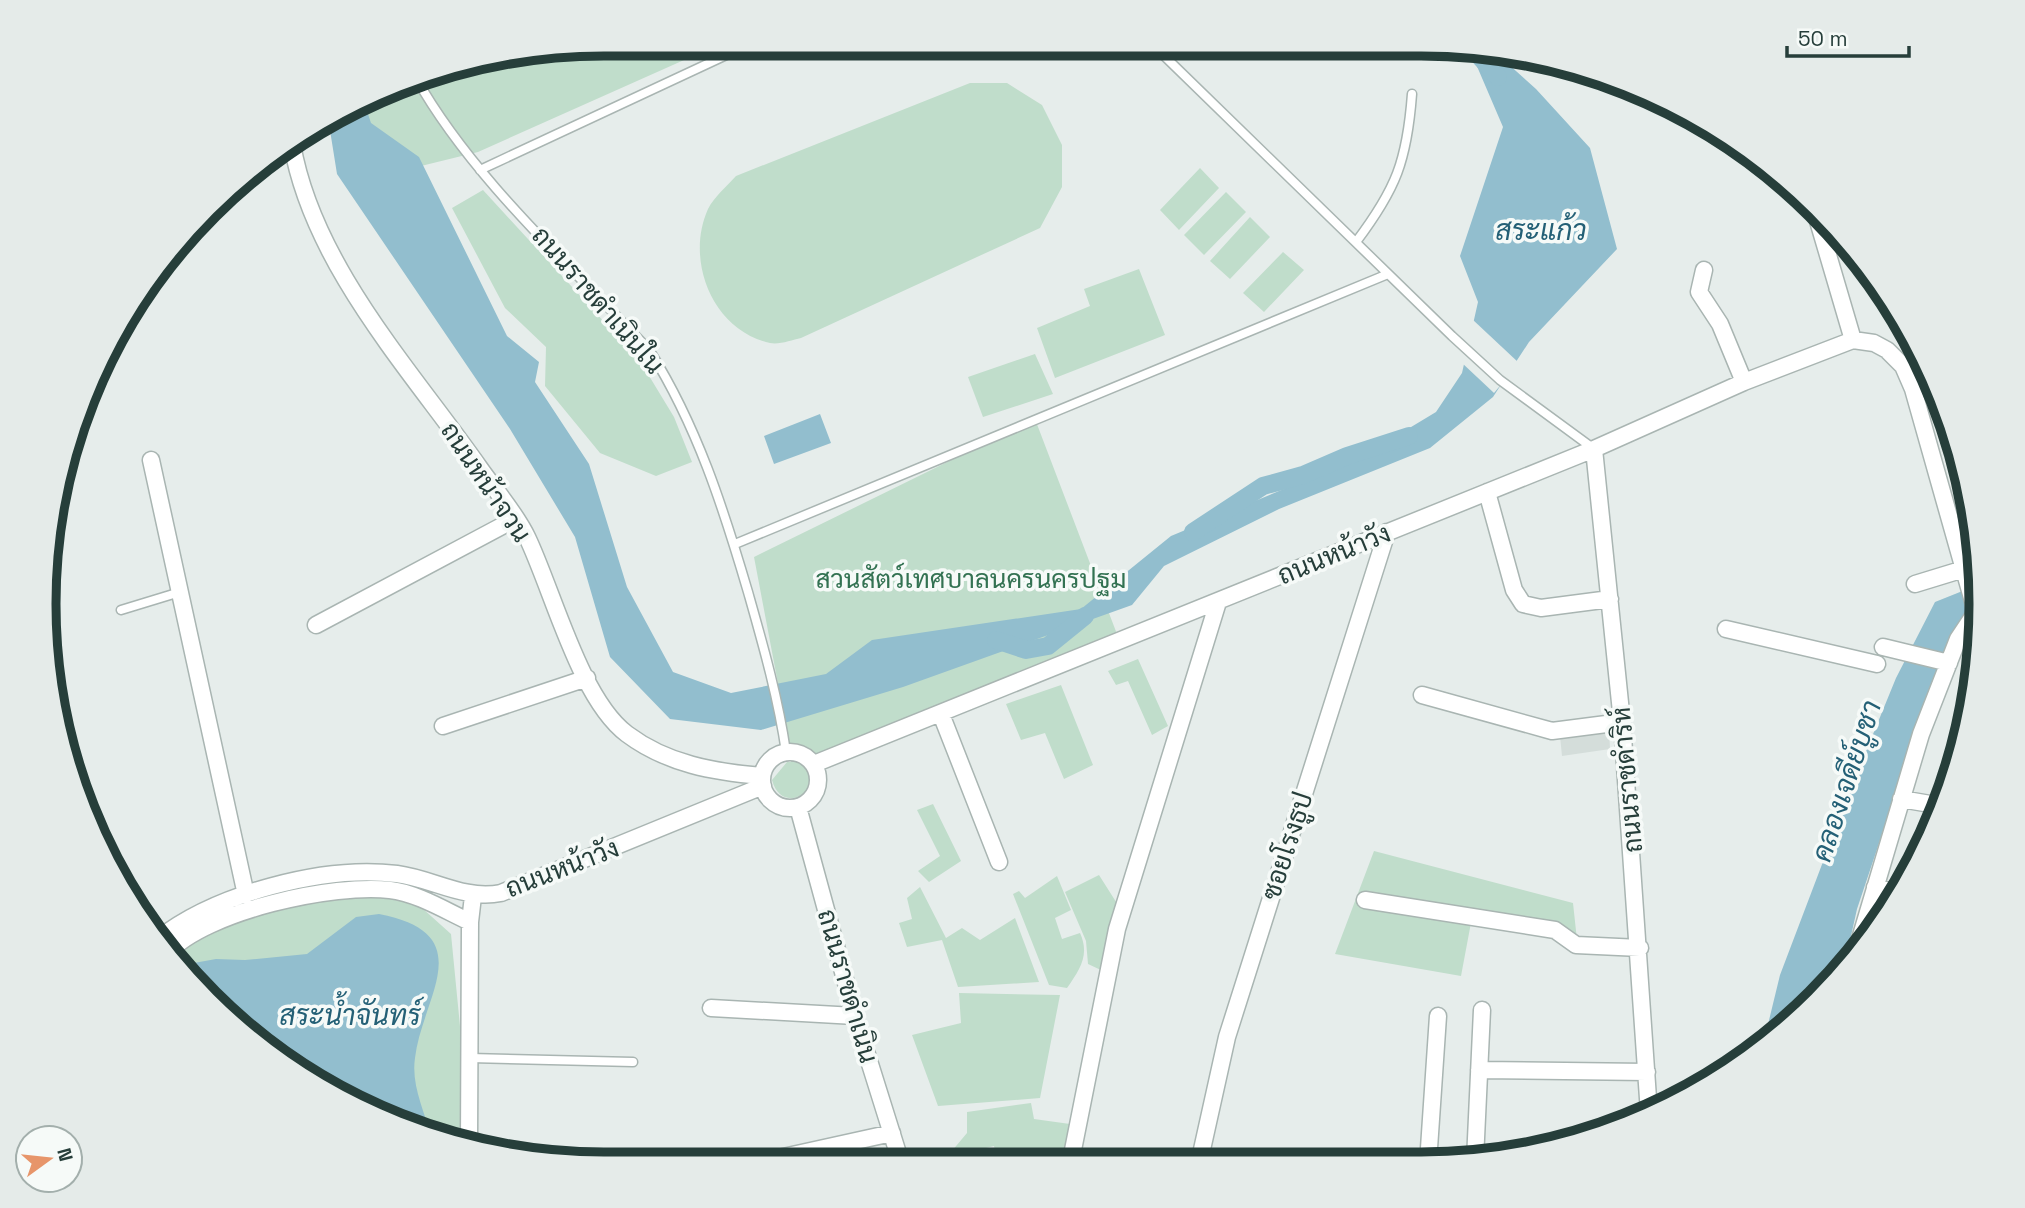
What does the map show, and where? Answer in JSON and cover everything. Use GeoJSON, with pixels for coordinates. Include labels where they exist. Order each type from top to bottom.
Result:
{"type":"FeatureCollection","features":[{"type":"Feature","properties":{"kind":"street","name":"ถนนหน้าจวน"},"geometry":{"type":"LineString","coordinates":[[290,155],[338,269],[526,535],[600,704],[626,734],[670,758],[713,771],[762,781]]}},
{"type":"Feature","properties":{"kind":"street"},"geometry":{"type":"LineString","coordinates":[[1821,230],[1853,340],[1874,343],[1903,366],[1913,389],[1968,585]]}},
{"type":"Feature","properties":{"kind":"street"},"geometry":{"type":"LineString","coordinates":[[1704,271],[1699,292],[1720,324],[1744,382]]}},
{"type":"Feature","properties":{"kind":"street","name":"ถนนหน้าวัง"},"geometry":{"type":"LineString","coordinates":[[814,764],[1594,449],[1744,382],[1853,340]]}},
{"type":"Feature","properties":{"kind":"street","name":"ถนนราชดำริห์"},"geometry":{"type":"LineString","coordinates":[[1594,449],[1622,722],[1640,948],[1648,1102]]}},
{"type":"Feature","properties":{"kind":"street"},"geometry":{"type":"LineString","coordinates":[[151,460],[246,895]]}},
{"type":"Feature","properties":{"kind":"street"},"geometry":{"type":"LineString","coordinates":[[1487,492],[1514,590],[1523,604],[1541,608],[1610,599]]}},
{"type":"Feature","properties":{"kind":"street"},"geometry":{"type":"LineString","coordinates":[[316,625],[515,519]]}},
{"type":"Feature","properties":{"kind":"street","name":"ซอยโรงธูป"},"geometry":{"type":"LineString","coordinates":[[1201,1152],[1227,1037],[1387,533]]}},
{"type":"Feature","properties":{"kind":"street"},"geometry":{"type":"LineString","coordinates":[[1915,584],[1965,572]]}},
{"type":"Feature","properties":{"kind":"street"},"geometry":{"type":"LineString","coordinates":[[1073,1150],[1117,929],[1218,602]]}},
{"type":"Feature","properties":{"kind":"street"},"geometry":{"type":"LineString","coordinates":[[1863,928],[1942,661],[1968,625]]}},
{"type":"Feature","properties":{"kind":"street"},"geometry":{"type":"LineString","coordinates":[[1726,629],[1877,664]]}},
{"type":"Feature","properties":{"kind":"street"},"geometry":{"type":"LineString","coordinates":[[1887,648],[1942,661]]}},
{"type":"Feature","properties":{"kind":"street"},"geometry":{"type":"LineString","coordinates":[[443,726],[587,678]]}},
{"type":"Feature","properties":{"kind":"street"},"geometry":{"type":"LineString","coordinates":[[1422,695],[1552,730],[1622,722]]}},
{"type":"Feature","properties":{"kind":"street"},"geometry":{"type":"LineString","coordinates":[[941,714],[999,862]]}},
{"type":"Feature","properties":{"kind":"street"},"geometry":{"type":"LineString","coordinates":[[762,781],[766,795],[780,807],[797,807],[812,798],[818,781],[814,764],[802,754],[786,752]]}},
{"type":"Feature","properties":{"kind":"street","name":"ถนนหน้าวัง"},"geometry":{"type":"LineString","coordinates":[[166,934],[194,916],[246,895],[314,877],[398,874],[473,896],[501,893],[762,781],[770,760],[786,752]]}},
{"type":"Feature","properties":{"kind":"street"},"geometry":{"type":"LineString","coordinates":[[1901,799],[1931,804]]}},
{"type":"Feature","properties":{"kind":"street","name":"ถนนราชดำเนิน"},"geometry":{"type":"LineString","coordinates":[[797,807],[855,1016],[898,1152]]}},
{"type":"Feature","properties":{"kind":"street"},"geometry":{"type":"LineString","coordinates":[[1875,887],[1888,890]]}},
{"type":"Feature","properties":{"kind":"street"},"geometry":{"type":"LineString","coordinates":[[176,946],[193,931],[253,909],[294,898],[370,889],[393,890],[470,922]]}},
{"type":"Feature","properties":{"kind":"street"},"geometry":{"type":"LineString","coordinates":[[469,1135],[470,922],[473,896]]}},
{"type":"Feature","properties":{"kind":"street"},"geometry":{"type":"LineString","coordinates":[[1366,900],[1555,930],[1576,945],[1640,948]]}},
{"type":"Feature","properties":{"kind":"street"},"geometry":{"type":"LineString","coordinates":[[711,1008],[855,1016]]}},
{"type":"Feature","properties":{"kind":"street"},"geometry":{"type":"LineString","coordinates":[[1475,1149],[1482,1010]]}},
{"type":"Feature","properties":{"kind":"street"},"geometry":{"type":"LineString","coordinates":[[1429,1152],[1438,1016]]}},
{"type":"Feature","properties":{"kind":"street"},"geometry":{"type":"LineString","coordinates":[[1479,1070],[1647,1072]]}},
{"type":"Feature","properties":{"kind":"street"},"geometry":{"type":"LineString","coordinates":[[806,1152],[892,1133]]}},
{"type":"Feature","properties":{"kind":"lane"},"geometry":{"type":"LineString","coordinates":[[480,170],[724,56]]}},
{"type":"Feature","properties":{"kind":"lane"},"geometry":{"type":"LineString","coordinates":[[1164,56],[1500,380],[1594,449]]}},
{"type":"Feature","properties":{"kind":"lane","name":"ถนนราชดำเนินใน"},"geometry":{"type":"LineString","coordinates":[[421,88],[480,170],[650,351],[689,418],[735,544],[767,657],[786,752]]}},
{"type":"Feature","properties":{"kind":"lane"},"geometry":{"type":"LineString","coordinates":[[1356,242],[1397,179],[1406,150],[1412,94]]}},
{"type":"Feature","properties":{"kind":"lane"},"geometry":{"type":"LineString","coordinates":[[735,544],[1388,274]]}},
{"type":"Feature","properties":{"kind":"lane"},"geometry":{"type":"LineString","coordinates":[[121,610],[180,592]]}},
{"type":"Feature","properties":{"kind":"lane"},"geometry":{"type":"LineString","coordinates":[[470,1058],[633,1062]]}},
{"type":"Feature","properties":{"kind":"shaded area"},"geometry":{"type":"Polygon","coordinates":[[[1609,729],[1610,749],[1562,756],[1560,736],[1609,729]]]}},
{"type":"Feature","properties":{"kind":"green space"},"geometry":{"type":"Polygon","coordinates":[[[693,56],[478,152],[421,166],[328,130],[394,98],[428,85],[497,67],[568,57],[693,56]]]}},
{"type":"Feature","properties":{"kind":"green space"},"geometry":{"type":"Polygon","coordinates":[[[970,83],[1007,83],[1042,105],[1062,145],[1062,187],[1040,228],[801,338],[770,343],[750,336],[733,324],[719,308],[709,290],[702,270],[700,250],[708,209],[736,176],[970,83]]]}},
{"type":"Feature","properties":{"kind":"green space"},"geometry":{"type":"Polygon","coordinates":[[[1200,168],[1219,188],[1179,230],[1160,210],[1200,168]]]}},
{"type":"Feature","properties":{"kind":"green space"},"geometry":{"type":"Polygon","coordinates":[[[483,190],[640,361],[674,417],[692,462],[656,476],[600,453],[545,386],[546,347],[505,308],[452,208],[483,190]]]}},
{"type":"Feature","properties":{"kind":"green space"},"geometry":{"type":"Polygon","coordinates":[[[1226,192],[1246,212],[1204,255],[1184,235],[1226,192]]]}},
{"type":"Feature","properties":{"kind":"green space"},"geometry":{"type":"Polygon","coordinates":[[[1250,217],[1270,237],[1230,279],[1210,261],[1250,217]]]}},
{"type":"Feature","properties":{"kind":"green space"},"geometry":{"type":"Polygon","coordinates":[[[1283,252],[1304,270],[1264,312],[1243,293],[1283,252]]]}},
{"type":"Feature","properties":{"kind":"green space"},"geometry":{"type":"Polygon","coordinates":[[[1139,269],[1165,335],[1055,378],[1037,328],[1090,306],[1084,289],[1139,269]]]}},
{"type":"Feature","properties":{"kind":"green space"},"geometry":{"type":"Polygon","coordinates":[[[1035,354],[1053,394],[983,417],[968,377],[1035,354]]]}},
{"type":"Feature","properties":{"kind":"green space","name":"สวนสัตว์เทศบาลนครนครปฐม"},"geometry":{"type":"Polygon","coordinates":[[[1035,419],[1120,642],[809,770],[813,784],[808,790],[790,798],[780,794],[772,780],[787,762],[791,762],[791,752],[754,557],[1035,419]]]}},
{"type":"Feature","properties":{"kind":"green space"},"geometry":{"type":"Polygon","coordinates":[[[1138,659],[1168,726],[1152,735],[1128,681],[1116,685],[1108,671],[1138,659]]]}},
{"type":"Feature","properties":{"kind":"green space"},"geometry":{"type":"Polygon","coordinates":[[[1061,685],[1093,765],[1064,779],[1045,733],[1021,740],[1006,704],[1061,685]]]}},
{"type":"Feature","properties":{"kind":"green space"},"geometry":{"type":"Polygon","coordinates":[[[933,804],[961,861],[929,882],[918,871],[940,856],[917,810],[933,804]]]}},
{"type":"Feature","properties":{"kind":"green space"},"geometry":{"type":"Polygon","coordinates":[[[1374,851],[1573,903],[1577,940],[1473,912],[1461,976],[1335,954],[1374,851]]]}},
{"type":"Feature","properties":{"kind":"green space"},"geometry":{"type":"Polygon","coordinates":[[[1099,875],[1118,905],[1103,971],[1088,964],[1086,941],[1065,892],[1099,875]]]}},
{"type":"Feature","properties":{"kind":"green space"},"geometry":{"type":"Polygon","coordinates":[[[1057,876],[1071,910],[1055,918],[1062,939],[1080,933],[1084,948],[1082,962],[1067,988],[1049,985],[1013,894],[1019,891],[1025,898],[1057,876]]]}},
{"type":"Feature","properties":{"kind":"green space","name":"สระน้ำจันทร์"},"geometry":{"type":"Polygon","coordinates":[[[364,887],[412,899],[451,934],[468,1108],[467,1134],[428,1123],[362,1095],[330,1079],[270,1039],[217,991],[177,947],[213,924],[364,887]]]}},
{"type":"Feature","properties":{"kind":"green space"},"geometry":{"type":"Polygon","coordinates":[[[920,887],[946,938],[962,928],[980,940],[1015,918],[1039,982],[958,987],[942,940],[907,947],[899,923],[912,919],[907,898],[920,887]]]}},
{"type":"Feature","properties":{"kind":"green space"},"geometry":{"type":"Polygon","coordinates":[[[959,993],[1060,995],[1040,1098],[938,1106],[912,1035],[961,1023],[959,993]]]}},
{"type":"Feature","properties":{"kind":"green space"},"geometry":{"type":"Polygon","coordinates":[[[1031,1103],[1034,1119],[1070,1124],[1069,1145],[1072,1152],[995,1152],[994,1146],[970,1152],[951,1152],[967,1133],[967,1112],[1031,1103]]]}},
{"type":"Feature","properties":{"kind":"water","name":"สระแก้ว"},"geometry":{"type":"Polygon","coordinates":[[[1483,60],[1508,64],[1536,89],[1590,148],[1617,249],[1529,342],[1493,397],[1430,448],[1279,509],[1164,566],[1132,605],[903,687],[761,730],[670,719],[610,657],[575,537],[510,429],[337,174],[330,129],[367,111],[371,123],[419,157],[507,336],[539,362],[535,382],[589,464],[627,587],[673,672],[731,693],[826,674],[872,640],[1081,609],[1171,536],[1363,456],[1436,412],[1462,373],[1478,302],[1460,256],[1503,127],[1476,64],[1483,60]]]}},
{"type":"Feature","properties":{"kind":"water"},"geometry":{"type":"Polygon","coordinates":[[[820,414],[831,443],[774,464],[764,436],[820,414]]]}},
{"type":"Feature","properties":{"kind":"water"},"geometry":{"type":"Polygon","coordinates":[[[1965,590],[1968,608],[1931,688],[1857,909],[1849,947],[1808,991],[1767,1029],[1780,975],[1851,788],[1896,678],[1935,602],[1965,590]]]}},
{"type":"Feature","properties":{"kind":"water","name":"สระน้ำจันทร์"},"geometry":{"type":"Polygon","coordinates":[[[379,914],[410,923],[429,936],[438,952],[434,991],[420,1035],[414,1068],[416,1088],[427,1123],[362,1095],[300,1060],[243,1016],[192,965],[216,959],[245,960],[307,954],[356,917],[379,914]]]}},
{"type":"Feature","properties":{"kind":"pier"},"geometry":{"type":"Polygon","coordinates":[[[1472,319],[1519,363],[1494,393],[1461,362],[1472,319]]]}},
{"type":"Feature","properties":{"kind":"waterway"},"geometry":{"type":"LineString","coordinates":[[1483,60],[1498,77]]}},
{"type":"Feature","properties":{"kind":"waterway"},"geometry":{"type":"LineString","coordinates":[[1193,532],[1263,486],[1303,475],[1347,456],[1409,436]]}},
{"type":"Feature","properties":{"kind":"waterway"},"geometry":{"type":"LineString","coordinates":[[996,640],[1026,650],[1048,646],[1085,616]]}},
{"type":"Feature","properties":{"kind":"water label","name":"คลองเจดีย์บูชา"},"geometry":{"type":"Point","coordinates":[1846,781]}}]}
